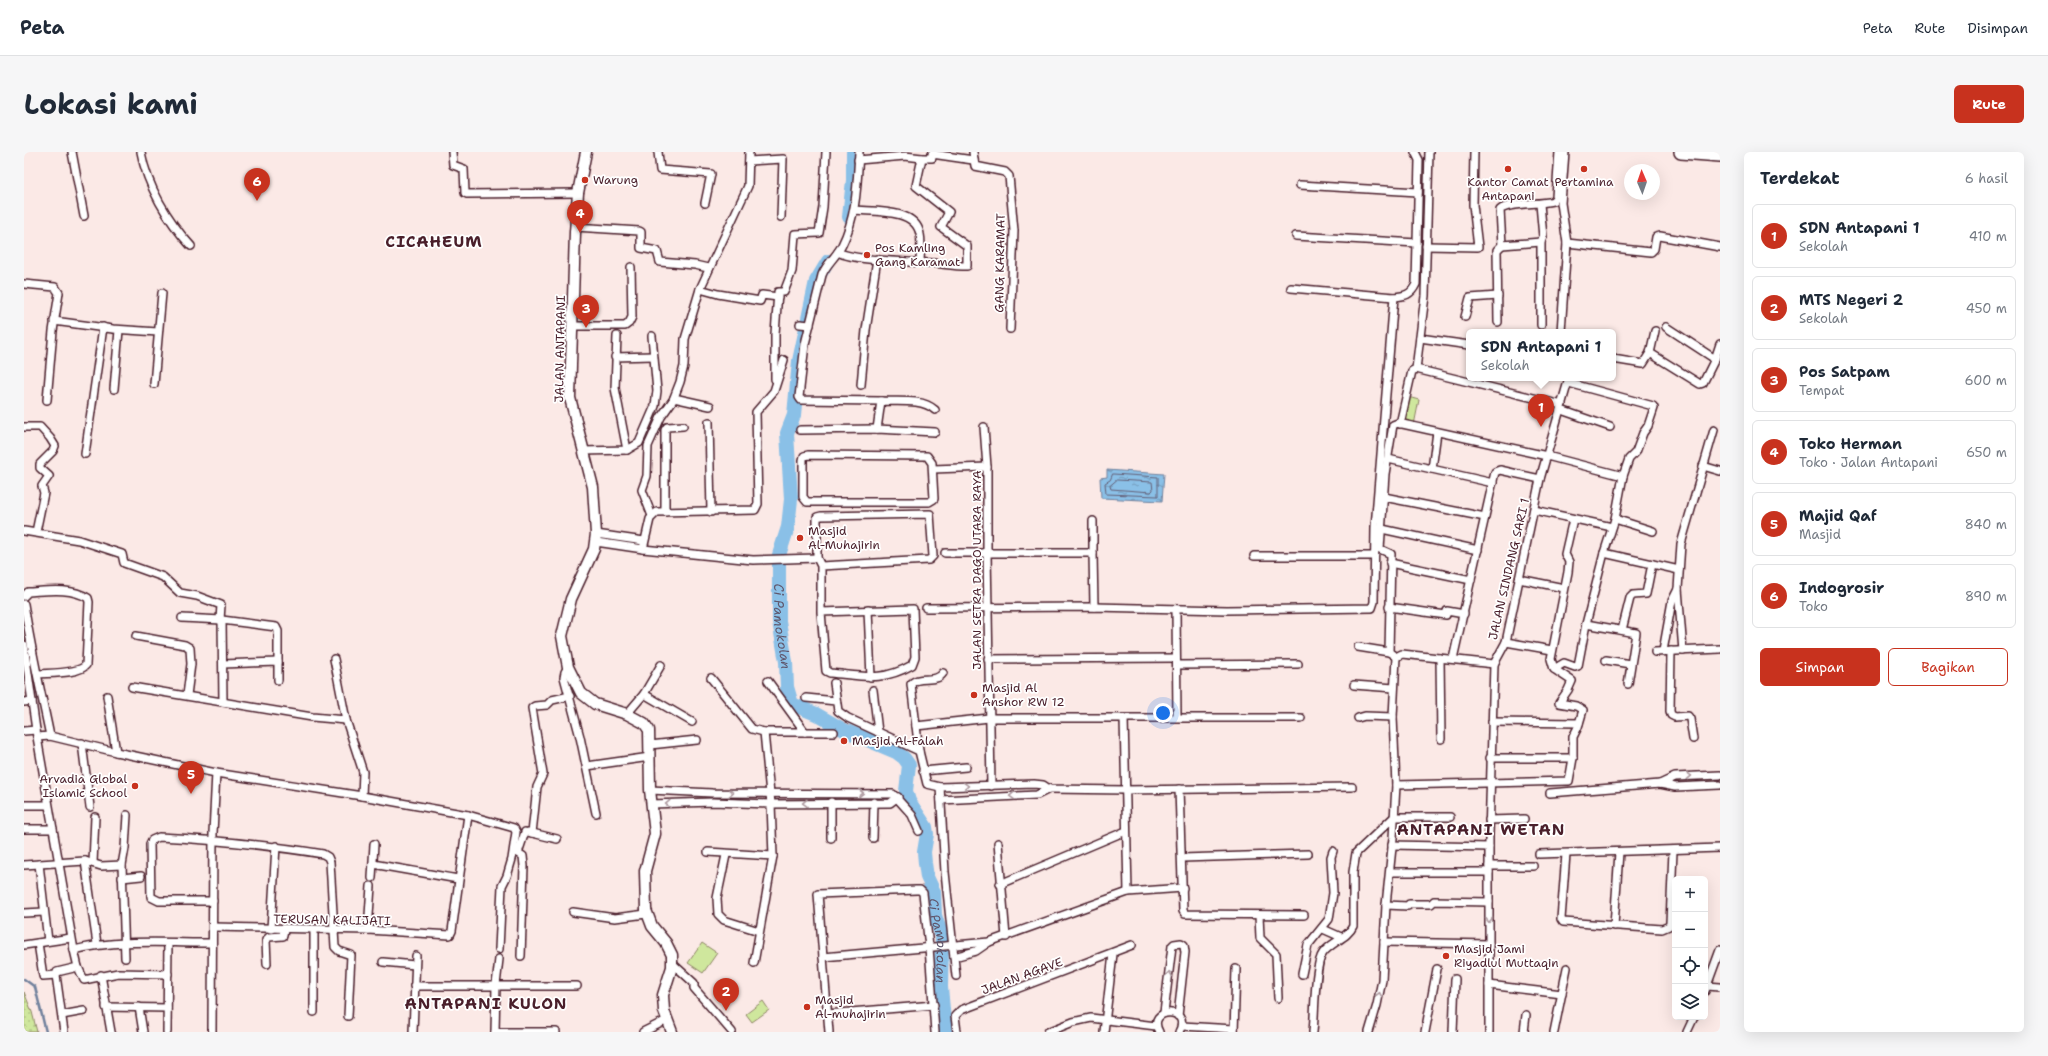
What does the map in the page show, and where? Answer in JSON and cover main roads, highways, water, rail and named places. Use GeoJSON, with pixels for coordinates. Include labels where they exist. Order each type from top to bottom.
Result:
{"type":"FeatureCollection","features":[{"type":"Feature","properties":{"kind":"highway"},"geometry":{"type":"LineString","coordinates":[[1681,152],[1720,155]]}},
{"type":"Feature","properties":{"kind":"water"},"geometry":{"type":"Polygon","coordinates":[[[1107,470],[1164,474],[1162,501],[1101,498],[1100,478],[1107,477],[1107,470]]]}},
{"type":"Feature","properties":{"kind":"waterway","name":"Ci Pamokolan"},"geometry":{"type":"LineString","coordinates":[[849,217],[853,180],[853,152]]}},
{"type":"Feature","properties":{"kind":"waterway","name":"Ci Pamokolan"},"geometry":{"type":"LineString","coordinates":[[828,261],[816,281],[799,361],[794,415],[787,433],[791,499],[788,527],[779,555],[779,621],[786,662],[787,687],[792,704],[816,714],[844,730],[896,752],[904,758],[909,765],[906,791],[909,801],[926,827],[927,834],[924,852],[927,877],[934,892],[935,915],[942,937],[941,987],[945,1032]]}},
{"type":"Feature","properties":{"kind":"waterway"},"geometry":{"type":"LineString","coordinates":[[24,979],[35,987],[46,1032]]}},
{"type":"Feature","properties":{"kind":"place","name":"Kantor Camat Antapani"},"geometry":{"type":"Point","coordinates":[1508,169]}},
{"type":"Feature","properties":{"kind":"place","name":"Pertamina"},"geometry":{"type":"Point","coordinates":[1584,169]}},
{"type":"Feature","properties":{"kind":"place","name":"Warung"},"geometry":{"type":"Point","coordinates":[585,180]}},
{"type":"Feature","properties":{"kind":"place","name":"Indogrosir"},"geometry":{"type":"Point","coordinates":[257,201]}},
{"type":"Feature","properties":{"kind":"place","name":"Toko Herman"},"geometry":{"type":"Point","coordinates":[580,233]}},
{"type":"Feature","properties":{"kind":"place","name":"Pos Kamling Gang Karamat"},"geometry":{"type":"Point","coordinates":[867,255]}},
{"type":"Feature","properties":{"kind":"place","name":"Pos Satpam"},"geometry":{"type":"Point","coordinates":[586,328]}},
{"type":"Feature","properties":{"kind":"place","name":"SDN Antapani 1"},"geometry":{"type":"Point","coordinates":[1541,427]}},
{"type":"Feature","properties":{"kind":"place","name":"Masjid Al-Muhajirin"},"geometry":{"type":"Point","coordinates":[800,538]}},
{"type":"Feature","properties":{"kind":"place","name":"Masjid Al Anshor RW 12"},"geometry":{"type":"Point","coordinates":[974,695]}},
{"type":"Feature","properties":{"kind":"place","name":"Masjid Al-Falah"},"geometry":{"type":"Point","coordinates":[844,741]}},
{"type":"Feature","properties":{"kind":"place","name":"Arvadia Global Islamic School"},"geometry":{"type":"Point","coordinates":[135,786]}},
{"type":"Feature","properties":{"kind":"place","name":"Majid Qaf"},"geometry":{"type":"Point","coordinates":[191,794]}},
{"type":"Feature","properties":{"kind":"place","name":"Masjid Jami Riyadlul Muttaqin"},"geometry":{"type":"Point","coordinates":[1446,956]}},
{"type":"Feature","properties":{"kind":"place","name":"Masjid Al-muhajirin"},"geometry":{"type":"Point","coordinates":[807,1007]}},
{"type":"Feature","properties":{"kind":"place","name":"MTS Negeri 2"},"geometry":{"type":"Point","coordinates":[726,1011]}},
{"type":"Feature","properties":{"kind":"district","name":"CICAHEUM"},"geometry":{"type":"Point","coordinates":[434,241]}},
{"type":"Feature","properties":{"kind":"district","name":"ANTAPANI WETAN"},"geometry":{"type":"Point","coordinates":[1481,829]}},
{"type":"Feature","properties":{"kind":"district","name":"ANTAPANI KULON"},"geometry":{"type":"Point","coordinates":[486,1003]}}]}
